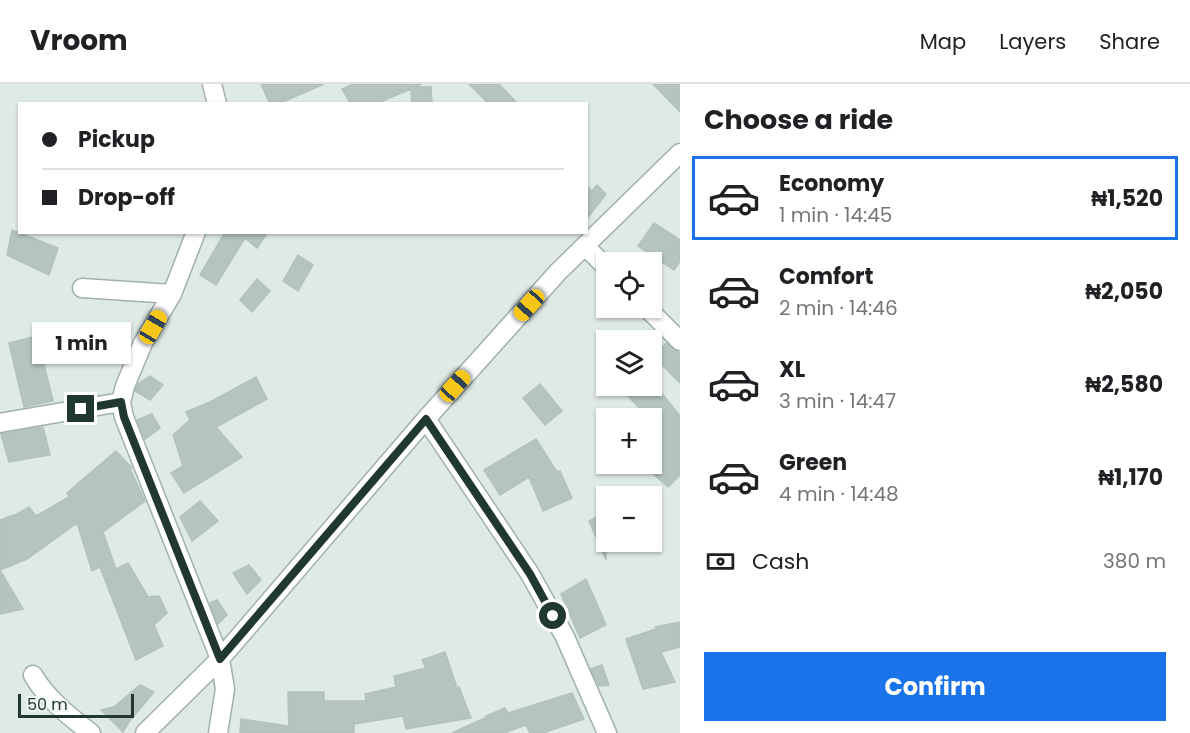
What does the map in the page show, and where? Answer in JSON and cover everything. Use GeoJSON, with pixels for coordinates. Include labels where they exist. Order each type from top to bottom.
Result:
{"type":"FeatureCollection","features":[{"type":"Feature","properties":{"kind":"street"},"geometry":{"type":"LineString","coordinates":[[212,84],[216,102]]}},
{"type":"Feature","properties":{"kind":"street"},"geometry":{"type":"LineString","coordinates":[[146,733],[220,659],[426,419],[558,272],[680,153]]}},
{"type":"Feature","properties":{"kind":"street"},"geometry":{"type":"LineString","coordinates":[[195,234],[172,294],[143,343],[125,386],[121,402],[124,417],[220,659],[225,689],[218,733]]}},
{"type":"Feature","properties":{"kind":"street"},"geometry":{"type":"LineString","coordinates":[[585,246],[596,257]]}},
{"type":"Feature","properties":{"kind":"street"},"geometry":{"type":"LineString","coordinates":[[81,288],[172,294]]}},
{"type":"Feature","properties":{"kind":"street"},"geometry":{"type":"LineString","coordinates":[[657,318],[680,341]]}},
{"type":"Feature","properties":{"kind":"street"},"geometry":{"type":"LineString","coordinates":[[0,423],[121,402]]}},
{"type":"Feature","properties":{"kind":"street"},"geometry":{"type":"LineString","coordinates":[[426,419],[530,574],[565,636],[607,733]]}},
{"type":"Feature","properties":{"kind":"street"},"geometry":{"type":"LineString","coordinates":[[33,675],[39,686],[91,733]]}},
{"type":"Feature","properties":{"kind":"building"},"geometry":{"type":"Polygon","coordinates":[[[261,84],[324,84],[283,102],[269,102],[261,84]]]}},
{"type":"Feature","properties":{"kind":"building"},"geometry":{"type":"Polygon","coordinates":[[[353,84],[422,84],[414,87],[431,87],[432,102],[412,102],[411,89],[380,102],[350,102],[342,89],[353,84]]]}},
{"type":"Feature","properties":{"kind":"building"},"geometry":{"type":"Polygon","coordinates":[[[469,84],[499,84],[516,102],[487,102],[469,84]]]}},
{"type":"Feature","properties":{"kind":"building"},"geometry":{"type":"Polygon","coordinates":[[[653,84],[680,84],[680,112],[653,84]]]}},
{"type":"Feature","properties":{"kind":"building"},"geometry":{"type":"Polygon","coordinates":[[[597,185],[606,194],[588,217],[588,187],[592,191],[597,185]]]}},
{"type":"Feature","properties":{"kind":"building"},"geometry":{"type":"Polygon","coordinates":[[[654,223],[680,240],[680,261],[674,270],[662,262],[662,252],[647,252],[638,246],[654,223]]]}},
{"type":"Feature","properties":{"kind":"building"},"geometry":{"type":"Polygon","coordinates":[[[12,230],[58,248],[49,275],[7,255],[12,230]]]}},
{"type":"Feature","properties":{"kind":"building"},"geometry":{"type":"Polygon","coordinates":[[[224,234],[267,234],[257,248],[245,238],[216,285],[200,275],[224,234]]]}},
{"type":"Feature","properties":{"kind":"building"},"geometry":{"type":"Polygon","coordinates":[[[298,255],[313,265],[298,291],[283,281],[298,255]]]}},
{"type":"Feature","properties":{"kind":"building"},"geometry":{"type":"Polygon","coordinates":[[[257,279],[270,291],[252,312],[240,300],[257,279]]]}},
{"type":"Feature","properties":{"kind":"building"},"geometry":{"type":"Polygon","coordinates":[[[37,336],[53,401],[24,407],[9,343],[37,336]]]}},
{"type":"Feature","properties":{"kind":"building"},"geometry":{"type":"Polygon","coordinates":[[[666,343],[680,354],[680,383],[662,365],[662,348],[666,343]]]}},
{"type":"Feature","properties":{"kind":"building"},"geometry":{"type":"Polygon","coordinates":[[[150,376],[163,385],[150,400],[135,391],[138,384],[150,376]]]}},
{"type":"Feature","properties":{"kind":"building"},"geometry":{"type":"Polygon","coordinates":[[[256,377],[267,399],[216,427],[242,457],[184,493],[171,473],[183,466],[173,435],[190,420],[186,412],[256,377]]]}},
{"type":"Feature","properties":{"kind":"building"},"geometry":{"type":"Polygon","coordinates":[[[540,384],[562,411],[545,425],[523,398],[540,384]]]}},
{"type":"Feature","properties":{"kind":"building"},"geometry":{"type":"Polygon","coordinates":[[[662,394],[680,416],[680,475],[668,487],[653,474],[662,474],[662,408],[639,408],[628,396],[662,396],[662,394]]]}},
{"type":"Feature","properties":{"kind":"building"},"geometry":{"type":"Polygon","coordinates":[[[152,414],[160,428],[145,439],[137,420],[152,414]]]}},
{"type":"Feature","properties":{"kind":"building"},"geometry":{"type":"Polygon","coordinates":[[[43,427],[50,455],[9,462],[1,434],[43,427]]]}},
{"type":"Feature","properties":{"kind":"building"},"geometry":{"type":"Polygon","coordinates":[[[536,439],[557,472],[560,471],[572,498],[543,511],[529,477],[500,495],[484,470],[536,439]]]}},
{"type":"Feature","properties":{"kind":"building"},"geometry":{"type":"Polygon","coordinates":[[[116,451],[132,468],[130,469],[145,501],[103,532],[116,569],[128,563],[148,597],[159,596],[167,613],[154,625],[163,646],[136,660],[100,567],[92,571],[77,523],[27,559],[0,570],[0,520],[29,507],[36,516],[69,497],[67,493],[116,451]]]}},
{"type":"Feature","properties":{"kind":"building"},"geometry":{"type":"Polygon","coordinates":[[[200,501],[218,521],[192,541],[180,517],[200,501]]]}},
{"type":"Feature","properties":{"kind":"building"},"geometry":{"type":"Polygon","coordinates":[[[596,517],[596,537],[589,521],[596,517]]]}},
{"type":"Feature","properties":{"kind":"building"},"geometry":{"type":"Polygon","coordinates":[[[249,565],[261,580],[247,594],[233,573],[249,565]]]}},
{"type":"Feature","properties":{"kind":"building"},"geometry":{"type":"Polygon","coordinates":[[[0,570],[23,609],[0,614],[0,570]]]}},
{"type":"Feature","properties":{"kind":"building"},"geometry":{"type":"Polygon","coordinates":[[[586,579],[606,625],[580,638],[561,594],[586,579]]]}},
{"type":"Feature","properties":{"kind":"building"},"geometry":{"type":"Polygon","coordinates":[[[217,600],[227,615],[218,624],[210,603],[217,600]]]}},
{"type":"Feature","properties":{"kind":"building"},"geometry":{"type":"Polygon","coordinates":[[[680,622],[680,647],[661,652],[675,682],[643,689],[626,639],[656,629],[655,627],[680,622]]]}},
{"type":"Feature","properties":{"kind":"building"},"geometry":{"type":"Polygon","coordinates":[[[445,652],[457,688],[459,687],[471,718],[406,729],[403,716],[354,724],[354,733],[289,733],[288,692],[324,692],[324,701],[366,701],[365,694],[396,687],[394,676],[426,668],[422,660],[445,652]]]}},
{"type":"Feature","properties":{"kind":"building"},"geometry":{"type":"Polygon","coordinates":[[[602,665],[609,685],[599,686],[591,669],[602,665]]]}},
{"type":"Feature","properties":{"kind":"building"},"geometry":{"type":"Polygon","coordinates":[[[140,685],[154,692],[123,732],[101,710],[114,707],[140,685]]]}},
{"type":"Feature","properties":{"kind":"building"},"geometry":{"type":"Polygon","coordinates":[[[572,693],[584,719],[543,733],[530,733],[526,725],[504,733],[452,733],[505,708],[508,713],[572,693]]]}},
{"type":"Feature","properties":{"kind":"building"},"geometry":{"type":"Polygon","coordinates":[[[241,719],[288,726],[288,733],[240,733],[241,719]]]}},
{"type":"Feature","properties":{"kind":"route"},"geometry":{"type":"LineString","coordinates":[[81,409],[121,402],[124,417],[220,659],[426,419],[530,574],[553,616]]}}]}
